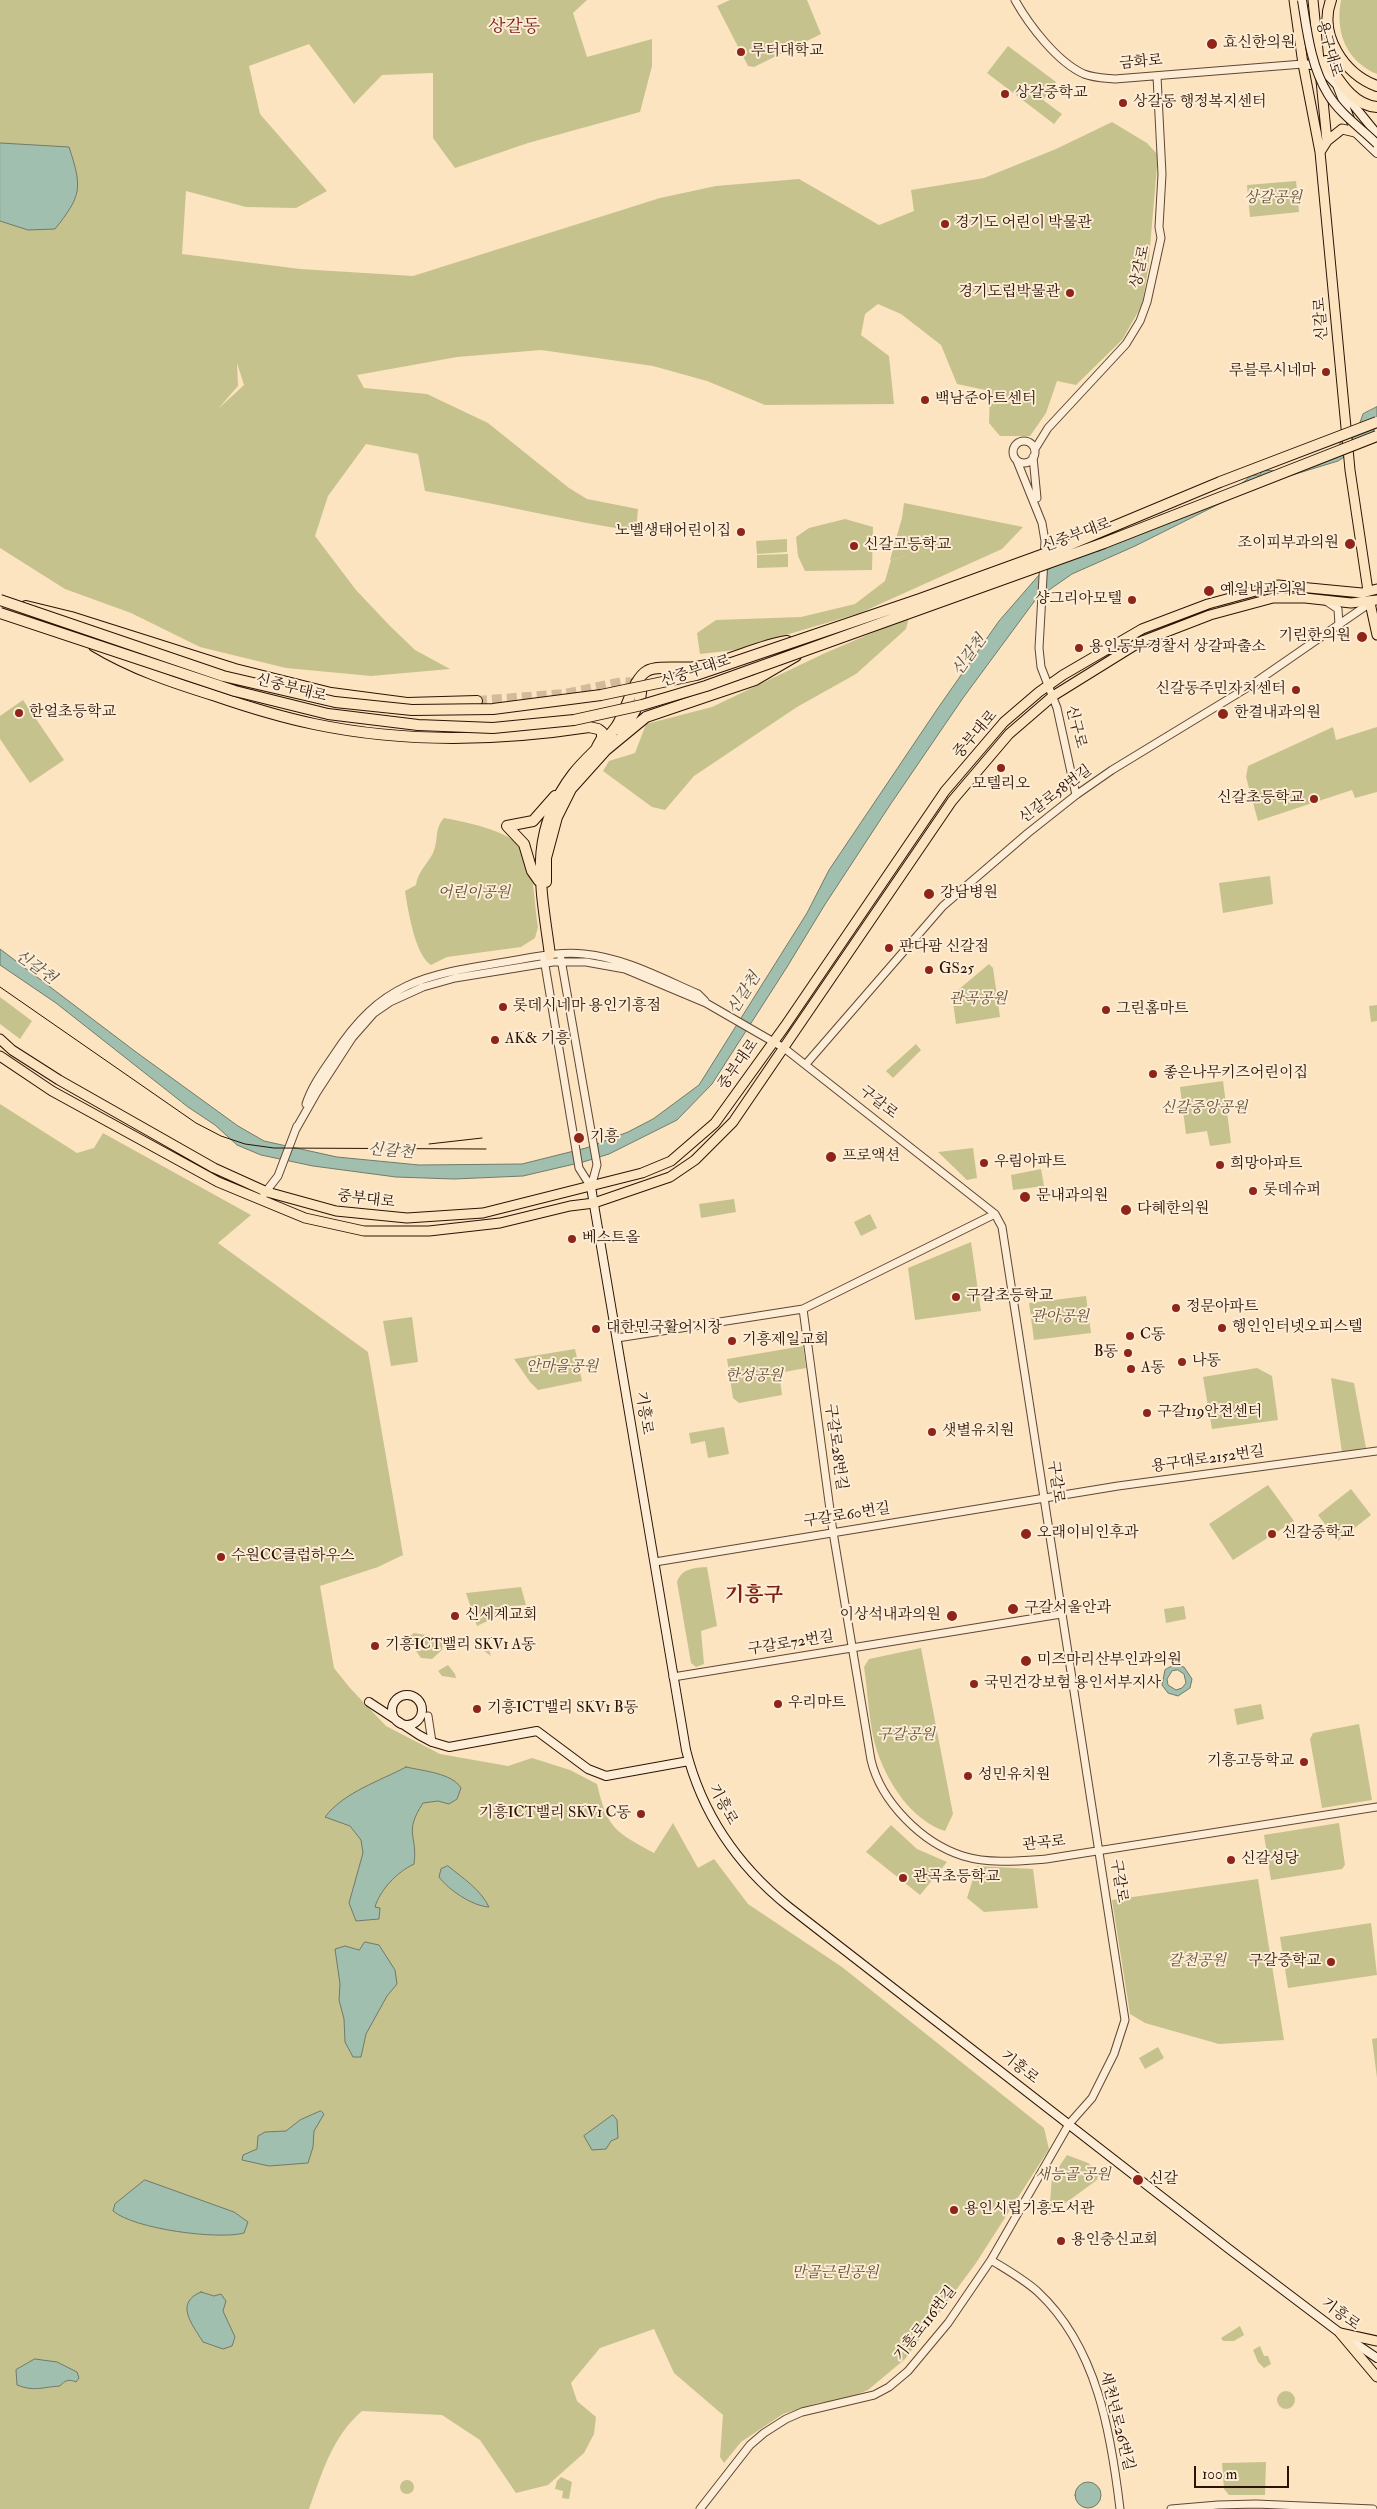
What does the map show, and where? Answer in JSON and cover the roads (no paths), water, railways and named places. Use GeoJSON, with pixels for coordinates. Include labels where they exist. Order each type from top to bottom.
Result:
{"type":"FeatureCollection","features":[{"type":"Feature","properties":{"kind":"highway"},"geometry":{"type":"LineString","coordinates":[[1331,0],[1328,25],[1333,46],[1339,57],[1362,78],[1377,86]]}},
{"type":"Feature","properties":{"kind":"highway"},"geometry":{"type":"LineString","coordinates":[[1322,63],[1355,98],[1368,106],[1377,107]]}},
{"type":"Feature","properties":{"kind":"highway","name":"신중부대로"},"geometry":{"type":"LineString","coordinates":[[0,612],[235,691],[328,714],[418,725],[493,728],[574,720],[642,705],[706,686],[804,644],[1069,546],[1220,482],[1377,422]]}},
{"type":"Feature","properties":{"kind":"highway","name":"신중부대로"},"geometry":{"type":"LineString","coordinates":[[4,601],[223,676],[335,702],[412,710],[492,709],[601,695],[696,676],[804,644],[1104,543],[1377,436]]}},
{"type":"Feature","properties":{"kind":"highway"},"geometry":{"type":"LineString","coordinates":[[4,601],[41,608],[244,672],[345,695],[407,703],[477,702]]}},
{"type":"Feature","properties":{"kind":"highway"},"geometry":{"type":"LineString","coordinates":[[85,641],[132,667],[171,682],[262,711],[315,724],[382,734],[447,738],[494,738],[589,727],[602,732],[601,748]]}},
{"type":"Feature","properties":{"kind":"highway"},"geometry":{"type":"LineString","coordinates":[[553,957],[546,875],[546,858],[552,832],[557,817],[571,790],[601,748],[616,739],[638,704],[642,689],[636,684],[647,671],[703,666],[773,644],[804,644]]}},
{"type":"Feature","properties":{"kind":"highway"},"geometry":{"type":"LineString","coordinates":[[553,957],[540,882],[539,858],[549,816],[560,793],[574,772],[601,748],[638,722],[659,712],[756,680],[804,644]]}},
{"type":"Feature","properties":{"kind":"highway"},"geometry":{"type":"LineString","coordinates":[[540,882],[532,871],[524,844],[507,826],[533,821],[550,800],[560,793]]}},
{"type":"Feature","properties":{"kind":"main road","name":"신갈로"},"geometry":{"type":"LineString","coordinates":[[1294,0],[1303,64],[1320,152],[1350,465],[1366,576],[1373,590]]}},
{"type":"Feature","properties":{"kind":"main road","name":"용구대로"},"geometry":{"type":"LineString","coordinates":[[1302,0],[1312,53],[1328,94],[1344,114],[1377,144]]}},
{"type":"Feature","properties":{"kind":"main road","name":"용구대로"},"geometry":{"type":"LineString","coordinates":[[1313,0],[1316,32],[1322,63],[1327,141]]}},
{"type":"Feature","properties":{"kind":"main road"},"geometry":{"type":"LineString","coordinates":[[1303,64],[1322,63]]}},
{"type":"Feature","properties":{"kind":"main road","name":"용구대로"},"geometry":{"type":"LineString","coordinates":[[1322,63],[1337,85],[1377,134]]}},
{"type":"Feature","properties":{"kind":"main road"},"geometry":{"type":"LineString","coordinates":[[1337,85],[1355,132],[1377,153]]}},
{"type":"Feature","properties":{"kind":"main road"},"geometry":{"type":"LineString","coordinates":[[1320,152],[1327,141],[1342,129],[1355,132]]}},
{"type":"Feature","properties":{"kind":"main road"},"geometry":{"type":"LineString","coordinates":[[1366,576],[1377,579]]}},
{"type":"Feature","properties":{"kind":"main road","name":"중부대로"},"geometry":{"type":"LineString","coordinates":[[0,1039],[12,1050],[82,1094],[214,1168],[267,1192],[336,1211],[407,1218],[483,1213],[642,1173],[670,1161],[698,1140],[715,1123],[772,1042],[786,1026],[945,791],[1004,722],[1049,686],[1142,629],[1208,604],[1278,585],[1347,592],[1373,590]]}},
{"type":"Feature","properties":{"kind":"main road","name":"중부대로"},"geometry":{"type":"LineString","coordinates":[[3,1059],[52,1091],[218,1182],[305,1218],[364,1231],[429,1231],[491,1224],[570,1206],[594,1203],[670,1177],[695,1160],[733,1122],[952,801],[1009,734],[1053,696],[1140,642],[1210,615],[1273,598],[1373,602]]}},
{"type":"Feature","properties":{"kind":"main road","name":"신갈로"},"geometry":{"type":"LineString","coordinates":[[1373,602],[1377,635]]}},
{"type":"Feature","properties":{"kind":"main road","name":"기흥로"},"geometry":{"type":"LineString","coordinates":[[591,1187],[673,1677],[689,1761],[697,1788],[716,1826],[761,1884],[1228,2249],[1340,2333],[1377,2358]]}},
{"type":"Feature","properties":{"kind":"main road"},"geometry":{"type":"LineString","coordinates":[[369,1702],[432,1742],[449,1747],[537,1730],[588,1769],[606,1776],[689,1761]]}},
{"type":"Feature","properties":{"kind":"main road"},"geometry":{"type":"LineString","coordinates":[[1340,2333],[1377,2341]]}},
{"type":"Feature","properties":{"kind":"main road"},"geometry":{"type":"LineString","coordinates":[[1340,2333],[1377,2377]]}},
{"type":"Feature","properties":{"kind":"street","name":"금화로"},"geometry":{"type":"LineString","coordinates":[[1015,0],[1052,50],[1072,67],[1099,78],[1157,76],[1303,64]]}},
{"type":"Feature","properties":{"kind":"street","name":"상갈로"},"geometry":{"type":"LineString","coordinates":[[1034,453],[1048,428],[1126,344],[1140,321],[1147,302],[1161,238],[1159,227],[1162,174],[1157,76]]}},
{"type":"Feature","properties":{"kind":"street","name":"상갈로"},"geometry":{"type":"LineString","coordinates":[[1026,441],[1048,428]]}},
{"type":"Feature","properties":{"kind":"street"},"geometry":{"type":"LineString","coordinates":[[1026,441],[1034,453],[1037,506],[1018,461],[1013,456],[1014,447],[1019,442],[1026,441]]}},
{"type":"Feature","properties":{"kind":"street"},"geometry":{"type":"LineString","coordinates":[[1018,461],[1026,463],[1034,453]]}},
{"type":"Feature","properties":{"kind":"street","name":"신구로"},"geometry":{"type":"LineString","coordinates":[[1037,506],[1045,541],[1040,638],[1041,666],[1053,696],[1076,795]]}},
{"type":"Feature","properties":{"kind":"street","name":"신갈로"},"geometry":{"type":"LineString","coordinates":[[1373,590],[1373,602]]}},
{"type":"Feature","properties":{"kind":"street"},"geometry":{"type":"LineString","coordinates":[[1323,600],[1338,609],[1339,625]]}},
{"type":"Feature","properties":{"kind":"street","name":"신갈로58번길"},"geometry":{"type":"LineString","coordinates":[[806,1064],[943,906],[1076,795],[1112,770],[1250,686],[1373,602]]}},
{"type":"Feature","properties":{"kind":"street","name":"구갈로"},"geometry":{"type":"LineString","coordinates":[[258,1200],[267,1192],[278,1176],[311,1091],[347,1034],[372,1007],[389,995],[421,980],[456,970],[584,954],[626,962],[698,994],[706,1003],[784,1048],[995,1214],[1002,1227],[1004,1236],[1125,2020],[1107,2071],[1092,2098],[1069,2124]]}},
{"type":"Feature","properties":{"kind":"street"},"geometry":{"type":"LineString","coordinates":[[553,957],[590,1124],[596,1165],[591,1187]]}},
{"type":"Feature","properties":{"kind":"street"},"geometry":{"type":"LineString","coordinates":[[553,957],[572,1127],[580,1168],[591,1187]]}},
{"type":"Feature","properties":{"kind":"street"},"geometry":{"type":"LineString","coordinates":[[617,1338],[803,1309],[995,1214]]}},
{"type":"Feature","properties":{"kind":"street","name":"구갈로28번길"},"geometry":{"type":"LineString","coordinates":[[803,1309],[833,1532],[852,1648]]}},
{"type":"Feature","properties":{"kind":"street","name":"용구대로2152번길"},"geometry":{"type":"LineString","coordinates":[[1044,1498],[1377,1451]]}},
{"type":"Feature","properties":{"kind":"street","name":"구갈로60번길"},"geometry":{"type":"LineString","coordinates":[[654,1562],[1044,1498]]}},
{"type":"Feature","properties":{"kind":"street","name":"구갈로72번길"},"geometry":{"type":"LineString","coordinates":[[673,1677],[1061,1614]]}},
{"type":"Feature","properties":{"kind":"street","name":"관곡로"},"geometry":{"type":"LineString","coordinates":[[852,1648],[873,1771],[879,1784],[895,1806],[924,1835],[964,1856],[1004,1862],[1046,1859],[1377,1807]]}},
{"type":"Feature","properties":{"kind":"street"},"geometry":{"type":"LineString","coordinates":[[428,1716],[432,1742]]}},
{"type":"Feature","properties":{"kind":"street","name":"기흥로116번길"},"geometry":{"type":"LineString","coordinates":[[700,2509],[750,2445],[764,2433],[786,2419],[802,2412],[874,2394],[889,2387],[908,2371],[948,2323],[991,2260],[1069,2124]]}},
{"type":"Feature","properties":{"kind":"street","name":"새천년로26번길"},"geometry":{"type":"LineString","coordinates":[[991,2260],[1038,2292],[1056,2310],[1071,2331],[1097,2388],[1114,2457],[1120,2509]]}},
{"type":"Feature","properties":{"kind":"street"},"geometry":{"type":"LineString","coordinates":[[1171,2509],[1256,2504],[1373,2509]]}},
{"type":"Feature","properties":{"kind":"tunnel"},"geometry":{"type":"LineString","coordinates":[[477,701],[565,694],[622,682],[636,683]]}},
{"type":"Feature","properties":{"kind":"tram line"},"geometry":{"type":"LineString","coordinates":[[0,987],[196,1123],[221,1136],[245,1144],[274,1148],[486,1149]]}},
{"type":"Feature","properties":{"kind":"tram line"},"geometry":{"type":"LineString","coordinates":[[429,1144],[482,1138]]}},
{"type":"Feature","properties":{"kind":"place","name":"효신한의원"},"geometry":{"type":"Point","coordinates":[1212,44]}},
{"type":"Feature","properties":{"kind":"place","name":"루터대학교"},"geometry":{"type":"Point","coordinates":[741,52]}},
{"type":"Feature","properties":{"kind":"place","name":"상갈중학교"},"geometry":{"type":"Point","coordinates":[1005,94]}},
{"type":"Feature","properties":{"kind":"place","name":"상갈동 행정복지센터"},"geometry":{"type":"Point","coordinates":[1123,103]}},
{"type":"Feature","properties":{"kind":"place","name":"경기도 어린이 박물관"},"geometry":{"type":"Point","coordinates":[945,224]}},
{"type":"Feature","properties":{"kind":"place","name":"경기도립박물관"},"geometry":{"type":"Point","coordinates":[1070,293]}},
{"type":"Feature","properties":{"kind":"place","name":"루블루시네마"},"geometry":{"type":"Point","coordinates":[1326,372]}},
{"type":"Feature","properties":{"kind":"place","name":"백남준아트센터"},"geometry":{"type":"Point","coordinates":[925,400]}},
{"type":"Feature","properties":{"kind":"place","name":"노벨생태어린이집"},"geometry":{"type":"Point","coordinates":[741,532]}},
{"type":"Feature","properties":{"kind":"place","name":"조이피부과의원"},"geometry":{"type":"Point","coordinates":[1350,544]}},
{"type":"Feature","properties":{"kind":"place","name":"신갈고등학교"},"geometry":{"type":"Point","coordinates":[854,546]}},
{"type":"Feature","properties":{"kind":"place","name":"예일내과의원"},"geometry":{"type":"Point","coordinates":[1209,591]}},
{"type":"Feature","properties":{"kind":"place","name":"샹그리아모텔"},"geometry":{"type":"Point","coordinates":[1132,600]}},
{"type":"Feature","properties":{"kind":"place","name":"기린한의원"},"geometry":{"type":"Point","coordinates":[1362,637]}},
{"type":"Feature","properties":{"kind":"place","name":"용인동부경찰서 상갈파출소"},"geometry":{"type":"Point","coordinates":[1079,648]}},
{"type":"Feature","properties":{"kind":"place","name":"신갈동주민자치센터"},"geometry":{"type":"Point","coordinates":[1296,690]}},
{"type":"Feature","properties":{"kind":"place","name":"한얼초등학교"},"geometry":{"type":"Point","coordinates":[19,713]}},
{"type":"Feature","properties":{"kind":"place","name":"한결내과의원"},"geometry":{"type":"Point","coordinates":[1223,714]}},
{"type":"Feature","properties":{"kind":"place","name":"모텔리오"},"geometry":{"type":"Point","coordinates":[1001,768]}},
{"type":"Feature","properties":{"kind":"place","name":"신갈초등학교"},"geometry":{"type":"Point","coordinates":[1314,799]}},
{"type":"Feature","properties":{"kind":"place","name":"강남병원"},"geometry":{"type":"Point","coordinates":[929,894]}},
{"type":"Feature","properties":{"kind":"place","name":"판다팜 신갈점"},"geometry":{"type":"Point","coordinates":[889,948]}},
{"type":"Feature","properties":{"kind":"place","name":"GS25"},"geometry":{"type":"Point","coordinates":[929,970]}},
{"type":"Feature","properties":{"kind":"place","name":"롯데시네마 용인기흥점"},"geometry":{"type":"Point","coordinates":[503,1007]}},
{"type":"Feature","properties":{"kind":"place","name":"그린홈마트"},"geometry":{"type":"Point","coordinates":[1106,1010]}},
{"type":"Feature","properties":{"kind":"place","name":"AK& 기흥"},"geometry":{"type":"Point","coordinates":[495,1040]}},
{"type":"Feature","properties":{"kind":"place","name":"좋은나무키즈어린이집"},"geometry":{"type":"Point","coordinates":[1153,1074]}},
{"type":"Feature","properties":{"kind":"place","name":"기흥"},"geometry":{"type":"Point","coordinates":[579,1138]}},
{"type":"Feature","properties":{"kind":"place","name":"프로액션"},"geometry":{"type":"Point","coordinates":[831,1157]}},
{"type":"Feature","properties":{"kind":"place","name":"우림아파트"},"geometry":{"type":"Point","coordinates":[984,1163]}},
{"type":"Feature","properties":{"kind":"place","name":"희망아파트"},"geometry":{"type":"Point","coordinates":[1220,1165]}},
{"type":"Feature","properties":{"kind":"place","name":"롯데슈퍼"},"geometry":{"type":"Point","coordinates":[1253,1191]}},
{"type":"Feature","properties":{"kind":"place","name":"문내과의원"},"geometry":{"type":"Point","coordinates":[1025,1197]}},
{"type":"Feature","properties":{"kind":"place","name":"다혜한의원"},"geometry":{"type":"Point","coordinates":[1126,1210]}},
{"type":"Feature","properties":{"kind":"place","name":"베스트올"},"geometry":{"type":"Point","coordinates":[572,1239]}},
{"type":"Feature","properties":{"kind":"place","name":"구갈초등학교"},"geometry":{"type":"Point","coordinates":[956,1297]}},
{"type":"Feature","properties":{"kind":"place","name":"정문아파트"},"geometry":{"type":"Point","coordinates":[1176,1308]}},
{"type":"Feature","properties":{"kind":"place","name":"행인인터넷오피스텔"},"geometry":{"type":"Point","coordinates":[1222,1328]}},
{"type":"Feature","properties":{"kind":"place","name":"대한민국활어시장"},"geometry":{"type":"Point","coordinates":[596,1329]}},
{"type":"Feature","properties":{"kind":"place","name":"C동"},"geometry":{"type":"Point","coordinates":[1130,1336]}},
{"type":"Feature","properties":{"kind":"place","name":"기흥제일교회"},"geometry":{"type":"Point","coordinates":[732,1341]}},
{"type":"Feature","properties":{"kind":"place","name":"B동"},"geometry":{"type":"Point","coordinates":[1128,1353]}},
{"type":"Feature","properties":{"kind":"place","name":"나동"},"geometry":{"type":"Point","coordinates":[1182,1362]}},
{"type":"Feature","properties":{"kind":"place","name":"A동"},"geometry":{"type":"Point","coordinates":[1131,1369]}},
{"type":"Feature","properties":{"kind":"place","name":"구갈119안전센터"},"geometry":{"type":"Point","coordinates":[1147,1413]}},
{"type":"Feature","properties":{"kind":"place","name":"샛별유치원"},"geometry":{"type":"Point","coordinates":[932,1432]}},
{"type":"Feature","properties":{"kind":"place","name":"오래이비인후과"},"geometry":{"type":"Point","coordinates":[1026,1534]}},
{"type":"Feature","properties":{"kind":"place","name":"신갈중학교"},"geometry":{"type":"Point","coordinates":[1272,1534]}},
{"type":"Feature","properties":{"kind":"place","name":"수원CC클럽하우스"},"geometry":{"type":"Point","coordinates":[221,1557]}},
{"type":"Feature","properties":{"kind":"place","name":"구갈서울안과"},"geometry":{"type":"Point","coordinates":[1013,1609]}},
{"type":"Feature","properties":{"kind":"place","name":"신세계교회"},"geometry":{"type":"Point","coordinates":[455,1616]}},
{"type":"Feature","properties":{"kind":"place","name":"이상석내과의원"},"geometry":{"type":"Point","coordinates":[952,1616]}},
{"type":"Feature","properties":{"kind":"place","name":"기흥ICT밸리 SKV1 A동"},"geometry":{"type":"Point","coordinates":[375,1646]}},
{"type":"Feature","properties":{"kind":"place","name":"미즈마리산부인과의원"},"geometry":{"type":"Point","coordinates":[1026,1661]}},
{"type":"Feature","properties":{"kind":"place","name":"국민건강보험 용인서부지사"},"geometry":{"type":"Point","coordinates":[974,1684]}},
{"type":"Feature","properties":{"kind":"place","name":"우리마트"},"geometry":{"type":"Point","coordinates":[778,1704]}},
{"type":"Feature","properties":{"kind":"place","name":"기흥ICT밸리 SKV1 B동"},"geometry":{"type":"Point","coordinates":[477,1709]}},
{"type":"Feature","properties":{"kind":"place","name":"기흥고등학교"},"geometry":{"type":"Point","coordinates":[1304,1762]}},
{"type":"Feature","properties":{"kind":"place","name":"성민유치원"},"geometry":{"type":"Point","coordinates":[968,1776]}},
{"type":"Feature","properties":{"kind":"place","name":"기흥ICT밸리 SKV1 C동"},"geometry":{"type":"Point","coordinates":[641,1814]}},
{"type":"Feature","properties":{"kind":"place","name":"신갈성당"},"geometry":{"type":"Point","coordinates":[1231,1860]}},
{"type":"Feature","properties":{"kind":"place","name":"관곡초등학교"},"geometry":{"type":"Point","coordinates":[903,1878]}},
{"type":"Feature","properties":{"kind":"place","name":"구갈중학교"},"geometry":{"type":"Point","coordinates":[1331,1962]}},
{"type":"Feature","properties":{"kind":"place","name":"신갈"},"geometry":{"type":"Point","coordinates":[1138,2180]}},
{"type":"Feature","properties":{"kind":"place","name":"용인시립기흥도서관"},"geometry":{"type":"Point","coordinates":[954,2210]}},
{"type":"Feature","properties":{"kind":"place","name":"용인충신교회"},"geometry":{"type":"Point","coordinates":[1061,2241]}},
{"type":"Feature","properties":{"kind":"district","name":"상갈동"},"geometry":{"type":"Point","coordinates":[514,28]}},
{"type":"Feature","properties":{"kind":"district","name":"기흥구"},"geometry":{"type":"Point","coordinates":[754,1597]}},
{"type":"Feature","properties":{"kind":"park label","name":"상갈공원"},"geometry":{"type":"Point","coordinates":[1273,199]}},
{"type":"Feature","properties":{"kind":"park label","name":"어린이공원"},"geometry":{"type":"Point","coordinates":[474,894]}},
{"type":"Feature","properties":{"kind":"park label","name":"관곡공원"},"geometry":{"type":"Point","coordinates":[978,1000]}},
{"type":"Feature","properties":{"kind":"park label","name":"신갈중앙공원"},"geometry":{"type":"Point","coordinates":[1204,1109]}},
{"type":"Feature","properties":{"kind":"park label","name":"관아공원"},"geometry":{"type":"Point","coordinates":[1060,1318]}},
{"type":"Feature","properties":{"kind":"park label","name":"안마을공원"},"geometry":{"type":"Point","coordinates":[562,1368]}},
{"type":"Feature","properties":{"kind":"park label","name":"한성공원"},"geometry":{"type":"Point","coordinates":[754,1377]}},
{"type":"Feature","properties":{"kind":"park label","name":"구갈공원"},"geometry":{"type":"Point","coordinates":[906,1736]}},
{"type":"Feature","properties":{"kind":"park label","name":"갈천공원"},"geometry":{"type":"Point","coordinates":[1197,1962]}},
{"type":"Feature","properties":{"kind":"park label","name":"새능골 공원"},"geometry":{"type":"Point","coordinates":[1073,2176]}},
{"type":"Feature","properties":{"kind":"park label","name":"만골근린공원"},"geometry":{"type":"Point","coordinates":[835,2274]}},
{"type":"Feature","properties":{"kind":"water label","name":"신갈천"},"geometry":{"type":"Point","coordinates":[970,656]}},
{"type":"Feature","properties":{"kind":"water label","name":"신갈천"},"geometry":{"type":"Point","coordinates":[35,968]}},
{"type":"Feature","properties":{"kind":"water label","name":"신갈천"},"geometry":{"type":"Point","coordinates":[745,994]}},
{"type":"Feature","properties":{"kind":"water label","name":"신갈천"},"geometry":{"type":"Point","coordinates":[391,1152]}}]}
